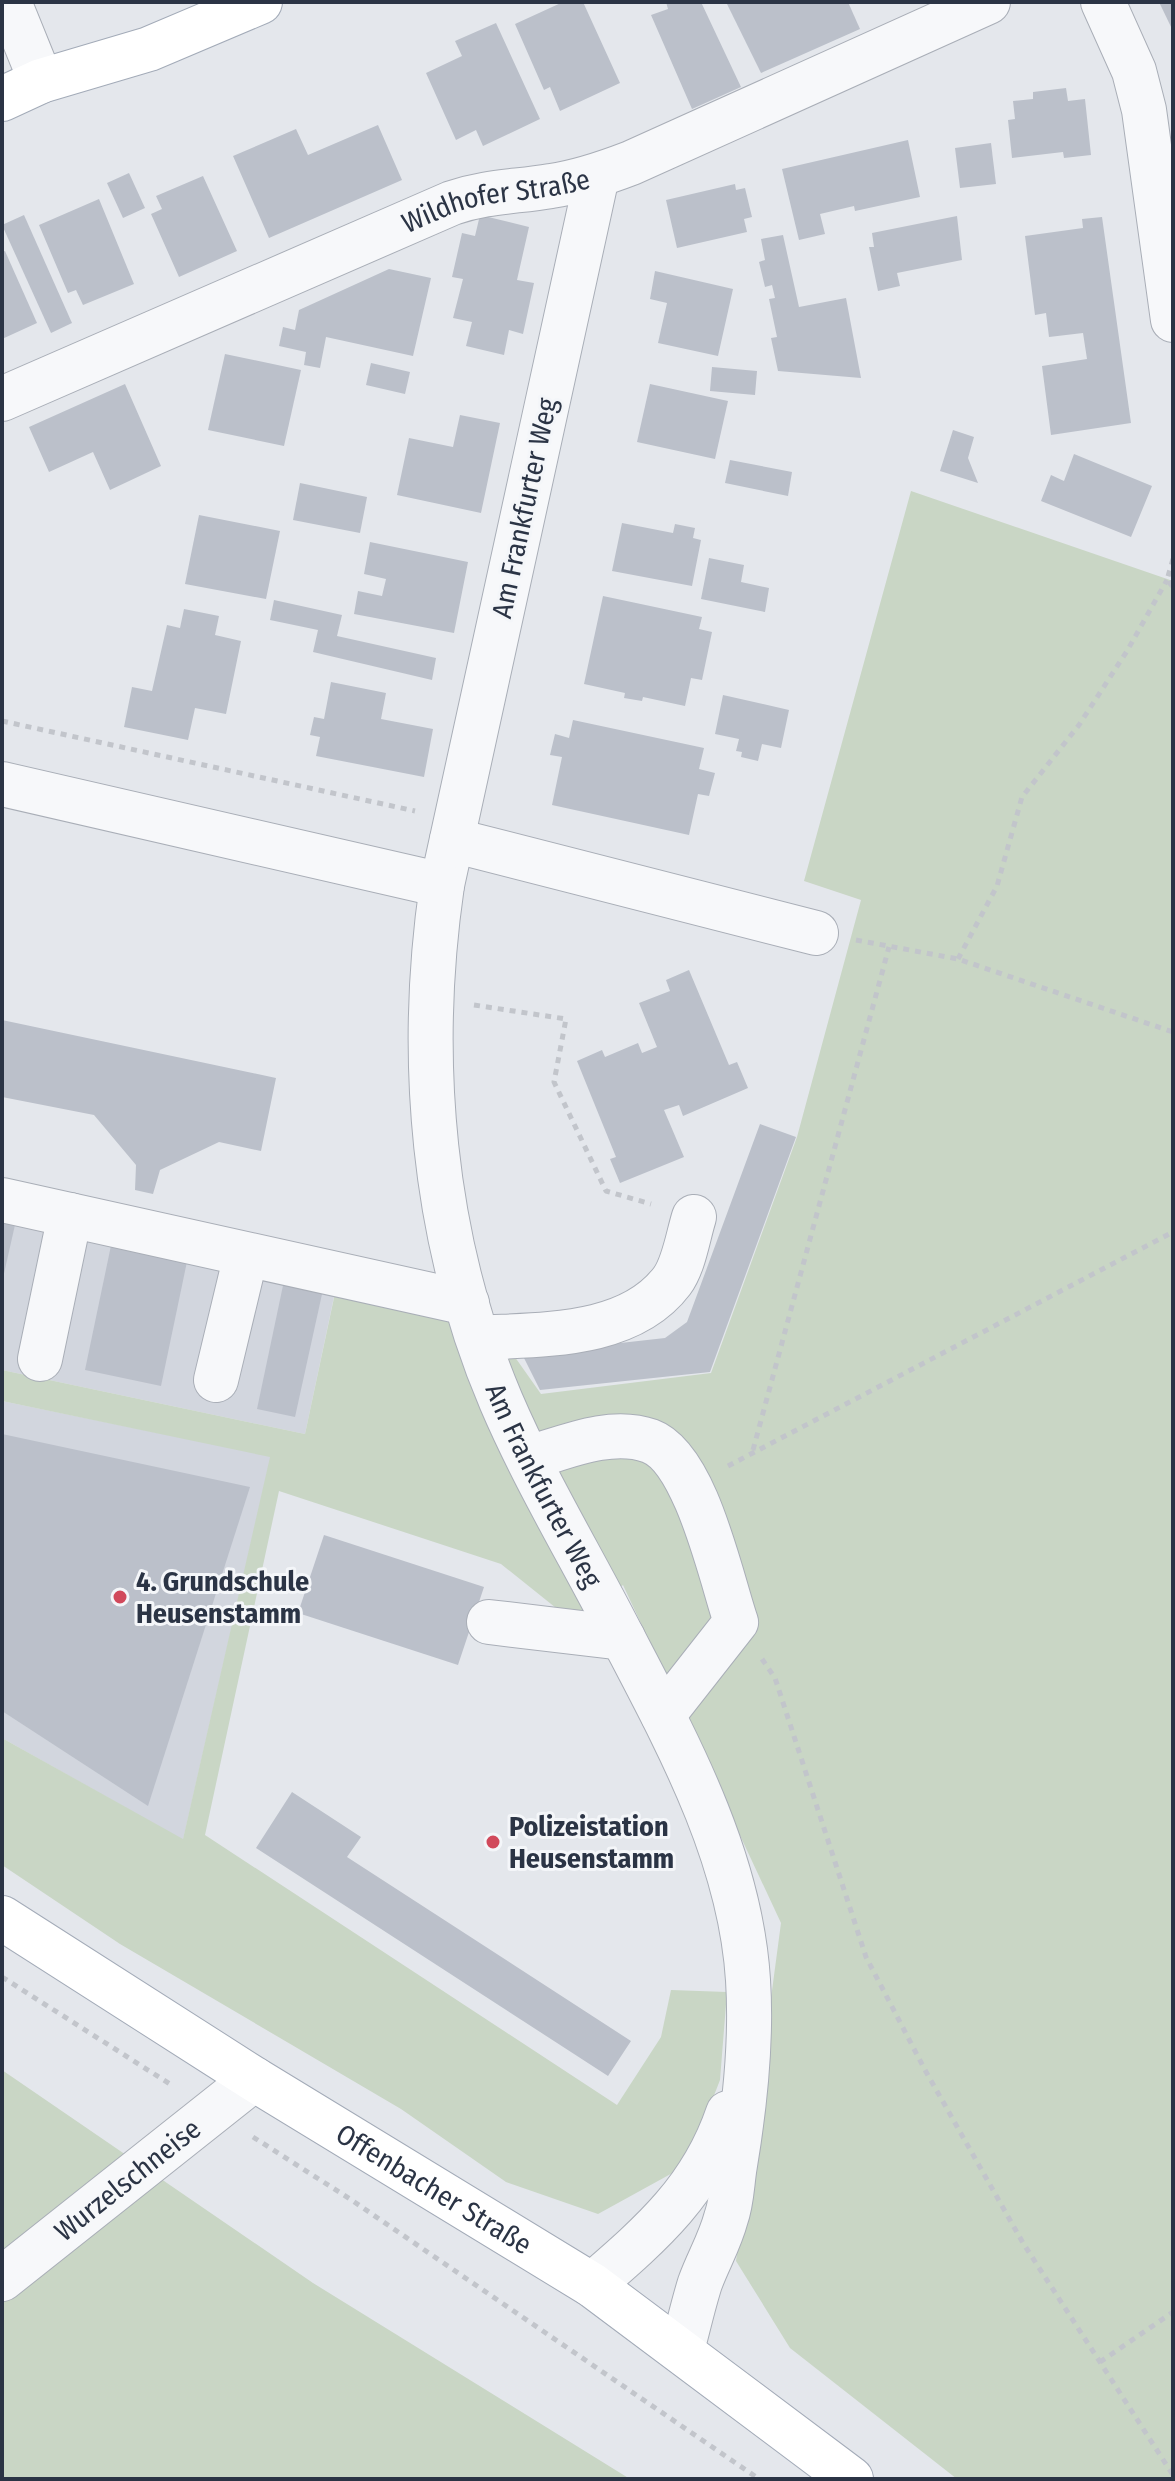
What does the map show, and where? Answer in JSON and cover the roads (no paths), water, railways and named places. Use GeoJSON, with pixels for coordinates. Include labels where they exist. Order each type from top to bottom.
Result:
{"type":"FeatureCollection","features":[{"type":"Feature","properties":{"kind":"main road"},"geometry":{"type":"LineString","coordinates":[[2,99],[41,81],[149,49],[260,2]]}},
{"type":"Feature","properties":{"kind":"main road","name":"Offenbacher Straße"},"geometry":{"type":"LineString","coordinates":[[2,1918],[254,2079],[592,2285],[851,2479]]}},
{"type":"Feature","properties":{"kind":"street"},"geometry":{"type":"LineString","coordinates":[[9,2],[41,81]]}},
{"type":"Feature","properties":{"kind":"street","name":"Wildhofer Straße"},"geometry":{"type":"LineString","coordinates":[[2,399],[452,203],[489,192],[549,186],[597,176],[988,2]]}},
{"type":"Feature","properties":{"kind":"street"},"geometry":{"type":"LineString","coordinates":[[1103,2],[1134,71],[1144,110],[1173,320]]}},
{"type":"Feature","properties":{"kind":"street","name":"Am Frankfurter Weg"},"geometry":{"type":"LineString","coordinates":[[597,176],[442,885],[430,998],[434,1131],[443,1195],[472,1321],[501,1401],[663,1715],[719,1843],[735,1894],[748,1981],[746,2061],[727,2217],[700,2285],[682,2350]]}},
{"type":"Feature","properties":{"kind":"street"},"geometry":{"type":"LineString","coordinates":[[2,784],[442,885]]}},
{"type":"Feature","properties":{"kind":"street"},"geometry":{"type":"LineString","coordinates":[[453,830],[816,933]]}},
{"type":"Feature","properties":{"kind":"street"},"geometry":{"type":"LineString","coordinates":[[2,1200],[246,1255],[472,1321],[573,1332],[609,1322],[641,1308],[674,1278],[694,1217]]}},
{"type":"Feature","properties":{"kind":"street"},"geometry":{"type":"LineString","coordinates":[[40,1359],[70,1215]]}},
{"type":"Feature","properties":{"kind":"street"},"geometry":{"type":"LineString","coordinates":[[216,1380],[246,1255]]}},
{"type":"Feature","properties":{"kind":"street"},"geometry":{"type":"LineString","coordinates":[[529,1458],[594,1439],[628,1437],[651,1442],[670,1453],[690,1489],[736,1622],[663,1715]]}},
{"type":"Feature","properties":{"kind":"street"},"geometry":{"type":"LineString","coordinates":[[489,1622],[623,1638]]}},
{"type":"Feature","properties":{"kind":"street","name":"Am Frankfurter Weg"},"geometry":{"type":"LineString","coordinates":[[592,2285],[662,2224],[698,2179],[725,2124],[746,2061]]}},
{"type":"Feature","properties":{"kind":"street","name":"Wurzelschneise"},"geometry":{"type":"LineString","coordinates":[[2,2279],[254,2079]]}},
{"type":"Feature","properties":{"kind":"place","name":"4. Grundschule Heusenstamm"},"geometry":{"type":"Point","coordinates":[120,1597]}},
{"type":"Feature","properties":{"kind":"place","name":"Polizeistation Heusenstamm"},"geometry":{"type":"Point","coordinates":[493,1842]}}]}
